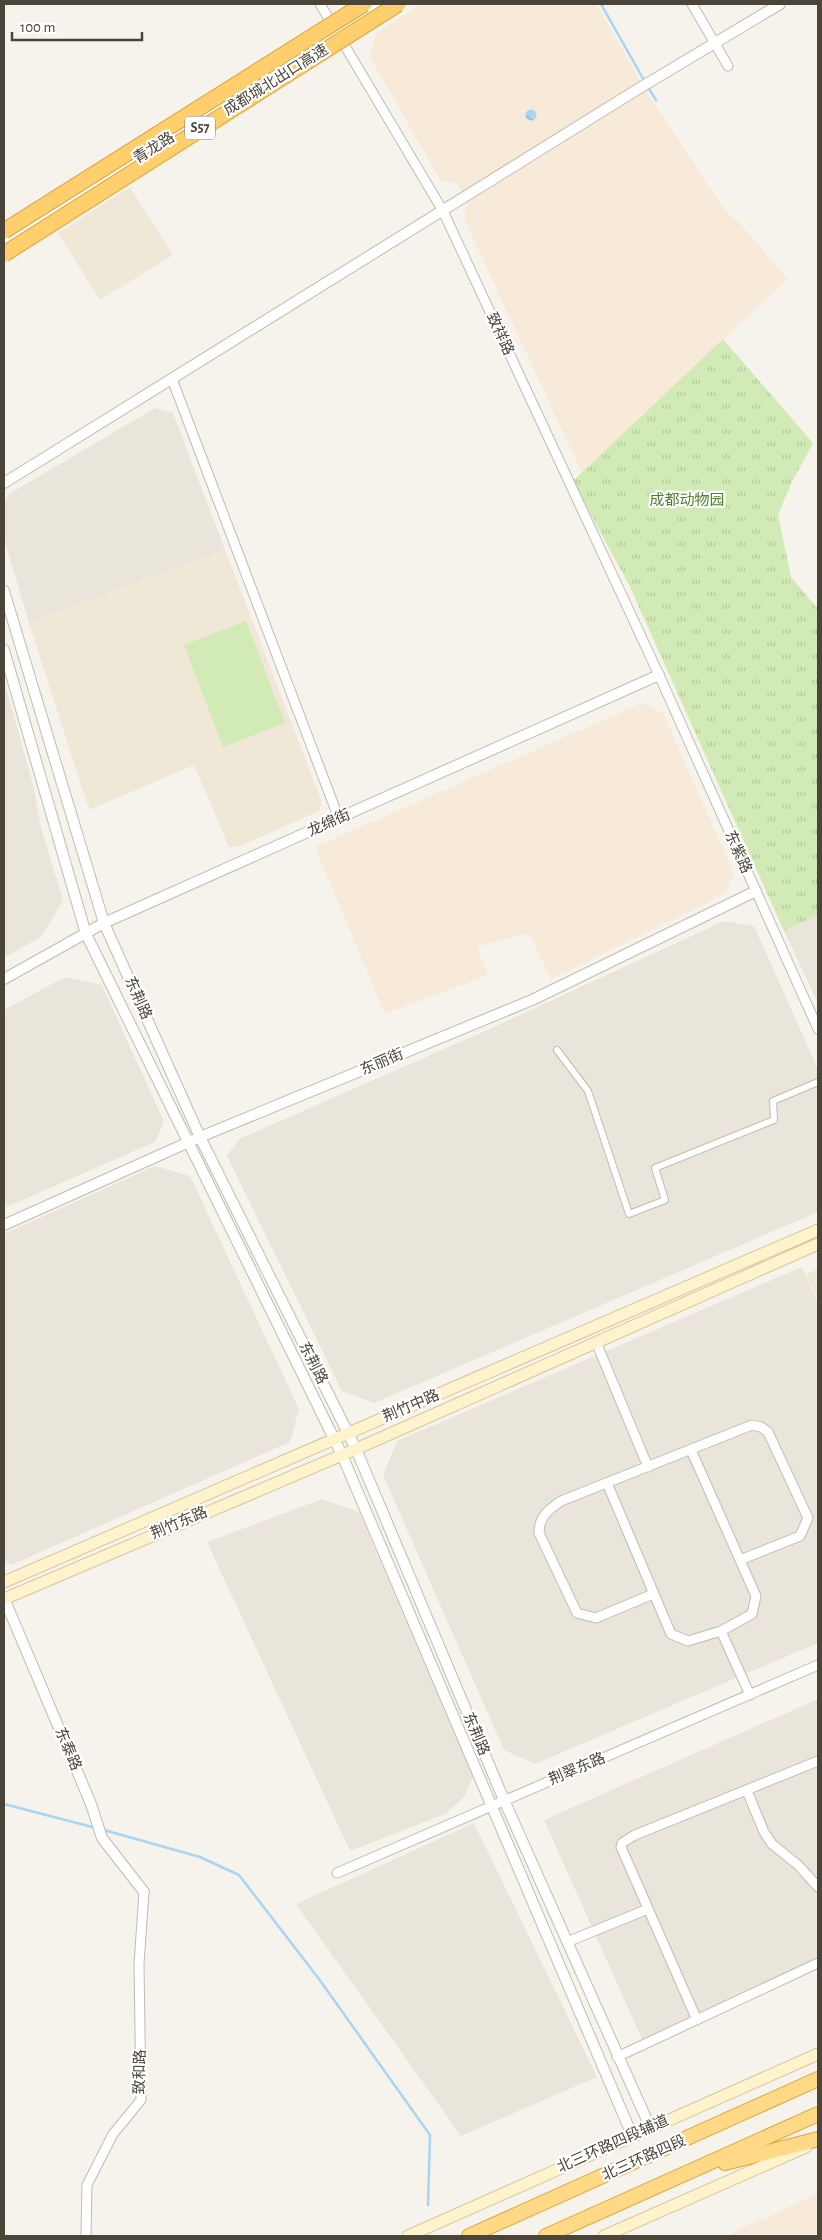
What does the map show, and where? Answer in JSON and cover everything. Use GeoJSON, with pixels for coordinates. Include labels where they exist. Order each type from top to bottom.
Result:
{"type":"FeatureCollection","features":[{"type":"Feature","properties":{"kind":"highway","name":"成都城北出口高速"},"geometry":{"type":"LineString","coordinates":[[4,231],[364,4]]}},
{"type":"Feature","properties":{"kind":"highway","name":"成都城北出口高速"},"geometry":{"type":"LineString","coordinates":[[4,254],[398,4]]}},
{"type":"Feature","properties":{"kind":"highway","name":"北三环路四段"},"geometry":{"type":"LineString","coordinates":[[469,2236],[818,2079]]}},
{"type":"Feature","properties":{"kind":"highway","name":"北三环路四段"},"geometry":{"type":"LineString","coordinates":[[546,2236],[818,2114]]}},
{"type":"Feature","properties":{"kind":"highway"},"geometry":{"type":"LineString","coordinates":[[691,2171],[818,2140]]}},
{"type":"Feature","properties":{"kind":"main road","name":"荆竹中路"},"geometry":{"type":"LineString","coordinates":[[4,1582],[818,1230]]}},
{"type":"Feature","properties":{"kind":"main road","name":"荆竹中路"},"geometry":{"type":"LineString","coordinates":[[356,1449],[818,1244]]}},
{"type":"Feature","properties":{"kind":"main road","name":"荆竹东路"},"geometry":{"type":"LineString","coordinates":[[4,1599],[356,1449]]}},
{"type":"Feature","properties":{"kind":"main road","name":"北三环路四段辅道"},"geometry":{"type":"LineString","coordinates":[[408,2236],[818,2054]]}},
{"type":"Feature","properties":{"kind":"main road"},"geometry":{"type":"LineString","coordinates":[[604,2236],[818,2140]]}},
{"type":"Feature","properties":{"kind":"street","name":"致祥路"},"geometry":{"type":"LineString","coordinates":[[320,4],[443,210],[659,675]]}},
{"type":"Feature","properties":{"kind":"street","name":"青龙路"},"geometry":{"type":"LineString","coordinates":[[4,243],[380,4]]}},
{"type":"Feature","properties":{"kind":"street"},"geometry":{"type":"LineString","coordinates":[[692,4],[728,66]]}},
{"type":"Feature","properties":{"kind":"street"},"geometry":{"type":"LineString","coordinates":[[4,483],[652,80],[780,4]]}},
{"type":"Feature","properties":{"kind":"street"},"geometry":{"type":"LineString","coordinates":[[172,379],[339,819]]}},
{"type":"Feature","properties":{"kind":"street","name":"东荆路"},"geometry":{"type":"LineString","coordinates":[[4,590],[104,923],[200,1137],[356,1449],[504,1800],[617,2057],[650,2127]]}},
{"type":"Feature","properties":{"kind":"street","name":"东荆路"},"geometry":{"type":"LineString","coordinates":[[4,650],[86,934],[342,1455],[632,2135]]}},
{"type":"Feature","properties":{"kind":"street","name":"龙绵街"},"geometry":{"type":"LineString","coordinates":[[4,979],[104,923],[659,675]]}},
{"type":"Feature","properties":{"kind":"street","name":"东紫路"},"geometry":{"type":"LineString","coordinates":[[659,675],[818,1029]]}},
{"type":"Feature","properties":{"kind":"street","name":"东丽街"},"geometry":{"type":"LineString","coordinates":[[4,1225],[200,1137],[532,1000],[756,891]]}},
{"type":"Feature","properties":{"kind":"street"},"geometry":{"type":"LineString","coordinates":[[556,1050],[588,1092],[630,1214],[665,1200],[655,1168],[774,1120],[773,1101],[818,1082]]}},
{"type":"Feature","properties":{"kind":"street"},"geometry":{"type":"LineString","coordinates":[[596,1342],[648,1467]]}},
{"type":"Feature","properties":{"kind":"street"},"geometry":{"type":"LineString","coordinates":[[653,1594],[596,1618],[578,1613],[539,1533],[539,1522],[549,1509],[561,1502],[752,1425],[761,1427],[768,1432],[808,1518],[800,1536],[740,1560]]}},
{"type":"Feature","properties":{"kind":"street"},"geometry":{"type":"LineString","coordinates":[[607,1484],[671,1634],[688,1641],[721,1631],[752,1614],[756,1596],[691,1450]]}},
{"type":"Feature","properties":{"kind":"street","name":"东泰路"},"geometry":{"type":"LineString","coordinates":[[4,1599],[92,1804],[102,1838],[144,1892]]}},
{"type":"Feature","properties":{"kind":"street"},"geometry":{"type":"LineString","coordinates":[[721,1631],[750,1695]]}},
{"type":"Feature","properties":{"kind":"street","name":"荆翠东路"},"geometry":{"type":"LineString","coordinates":[[337,1873],[818,1665]]}},
{"type":"Feature","properties":{"kind":"street"},"geometry":{"type":"LineString","coordinates":[[697,2020],[621,1847],[624,1840],[818,1761]]}},
{"type":"Feature","properties":{"kind":"street"},"geometry":{"type":"LineString","coordinates":[[747,1791],[764,1832],[772,1844],[798,1865],[818,1888]]}},
{"type":"Feature","properties":{"kind":"street","name":"致和路"},"geometry":{"type":"LineString","coordinates":[[86,2236],[87,2185],[113,2134],[141,2100],[139,1964],[144,1892]]}},
{"type":"Feature","properties":{"kind":"street"},"geometry":{"type":"LineString","coordinates":[[566,1942],[648,1909]]}},
{"type":"Feature","properties":{"kind":"street"},"geometry":{"type":"LineString","coordinates":[[617,2057],[818,1963]]}},
{"type":"Feature","properties":{"kind":"shaded area"},"geometry":{"type":"Polygon","coordinates":[[[422,4],[596,4],[648,94],[709,187],[731,218],[738,221],[787,279],[582,473],[464,219],[467,200],[456,183],[441,181],[370,57],[376,33],[422,4]]]}},
{"type":"Feature","properties":{"kind":"shaded area"},"geometry":{"type":"Polygon","coordinates":[[[130,187],[173,255],[100,300],[58,233],[130,187]]]}},
{"type":"Feature","properties":{"kind":"shaded area"},"geometry":{"type":"Polygon","coordinates":[[[155,408],[173,413],[225,550],[29,623],[4,539],[4,501],[9,494],[155,408]]]}},
{"type":"Feature","properties":{"kind":"shaded area"},"geometry":{"type":"Polygon","coordinates":[[[225,550],[322,802],[319,811],[240,846],[229,847],[194,765],[89,810],[29,623],[225,550]]]}},
{"type":"Feature","properties":{"kind":"shaded area"},"geometry":{"type":"Polygon","coordinates":[[[4,680],[34,788],[40,824],[63,900],[42,936],[4,958],[4,680]]]}},
{"type":"Feature","properties":{"kind":"shaded area"},"geometry":{"type":"Polygon","coordinates":[[[642,703],[663,713],[734,874],[726,893],[551,980],[529,933],[476,947],[488,975],[385,1014],[315,847],[642,703]]]}},
{"type":"Feature","properties":{"kind":"shaded area"},"geometry":{"type":"Polygon","coordinates":[[[818,915],[818,1003],[784,931],[818,915]]]}},
{"type":"Feature","properties":{"kind":"shaded area"},"geometry":{"type":"Polygon","coordinates":[[[724,921],[754,926],[818,1069],[818,1212],[374,1403],[342,1391],[227,1156],[239,1139],[483,1032],[724,921]]]}},
{"type":"Feature","properties":{"kind":"shaded area"},"geometry":{"type":"Polygon","coordinates":[[[65,977],[102,985],[164,1122],[155,1142],[4,1208],[4,1010],[65,977]]]}},
{"type":"Feature","properties":{"kind":"shaded area"},"geometry":{"type":"Polygon","coordinates":[[[155,1166],[190,1176],[299,1409],[290,1442],[11,1565],[4,1561],[4,1234],[155,1166]]]}},
{"type":"Feature","properties":{"kind":"shaded area"},"geometry":{"type":"Polygon","coordinates":[[[802,1267],[818,1303],[818,1643],[535,1764],[504,1750],[383,1475],[397,1441],[802,1267]]]}},
{"type":"Feature","properties":{"kind":"shaded area"},"geometry":{"type":"Polygon","coordinates":[[[818,1269],[818,1301],[806,1274],[818,1269]]]}},
{"type":"Feature","properties":{"kind":"shaded area"},"geometry":{"type":"Polygon","coordinates":[[[322,1499],[359,1512],[473,1777],[465,1796],[445,1814],[350,1851],[207,1542],[322,1499]]]}},
{"type":"Feature","properties":{"kind":"shaded area"},"geometry":{"type":"Polygon","coordinates":[[[818,1699],[818,1960],[642,2039],[544,1820],[818,1699]]]}},
{"type":"Feature","properties":{"kind":"shaded area"},"geometry":{"type":"Polygon","coordinates":[[[474,1823],[597,2077],[461,2136],[296,1904],[474,1823]]]}},
{"type":"Feature","properties":{"kind":"shaded area"},"geometry":{"type":"Polygon","coordinates":[[[818,2193],[818,2236],[726,2236],[818,2193]]]}},
{"type":"Feature","properties":{"kind":"green space","name":"成都动物园"},"geometry":{"type":"Polygon","coordinates":[[[723,339],[813,443],[791,484],[778,515],[791,577],[818,609],[818,915],[784,931],[630,587],[573,481],[723,339]]]}},
{"type":"Feature","properties":{"kind":"green space"},"geometry":{"type":"Polygon","coordinates":[[[246,621],[285,723],[223,747],[184,645],[246,621]]]}},
{"type":"Feature","properties":{"kind":"water"},"geometry":{"type":"Polygon","coordinates":[[[531,109],[537,115],[531,121],[525,115],[531,109]]]}},
{"type":"Feature","properties":{"kind":"waterway"},"geometry":{"type":"LineString","coordinates":[[601,4],[645,82]]}},
{"type":"Feature","properties":{"kind":"waterway"},"geometry":{"type":"LineString","coordinates":[[648,87],[656,100]]}},
{"type":"Feature","properties":{"kind":"waterway"},"geometry":{"type":"LineString","coordinates":[[4,1804],[96,1828]]}},
{"type":"Feature","properties":{"kind":"waterway"},"geometry":{"type":"LineString","coordinates":[[104,1830],[200,1857],[239,1875],[319,1979],[430,2135],[428,2205]]}}]}
